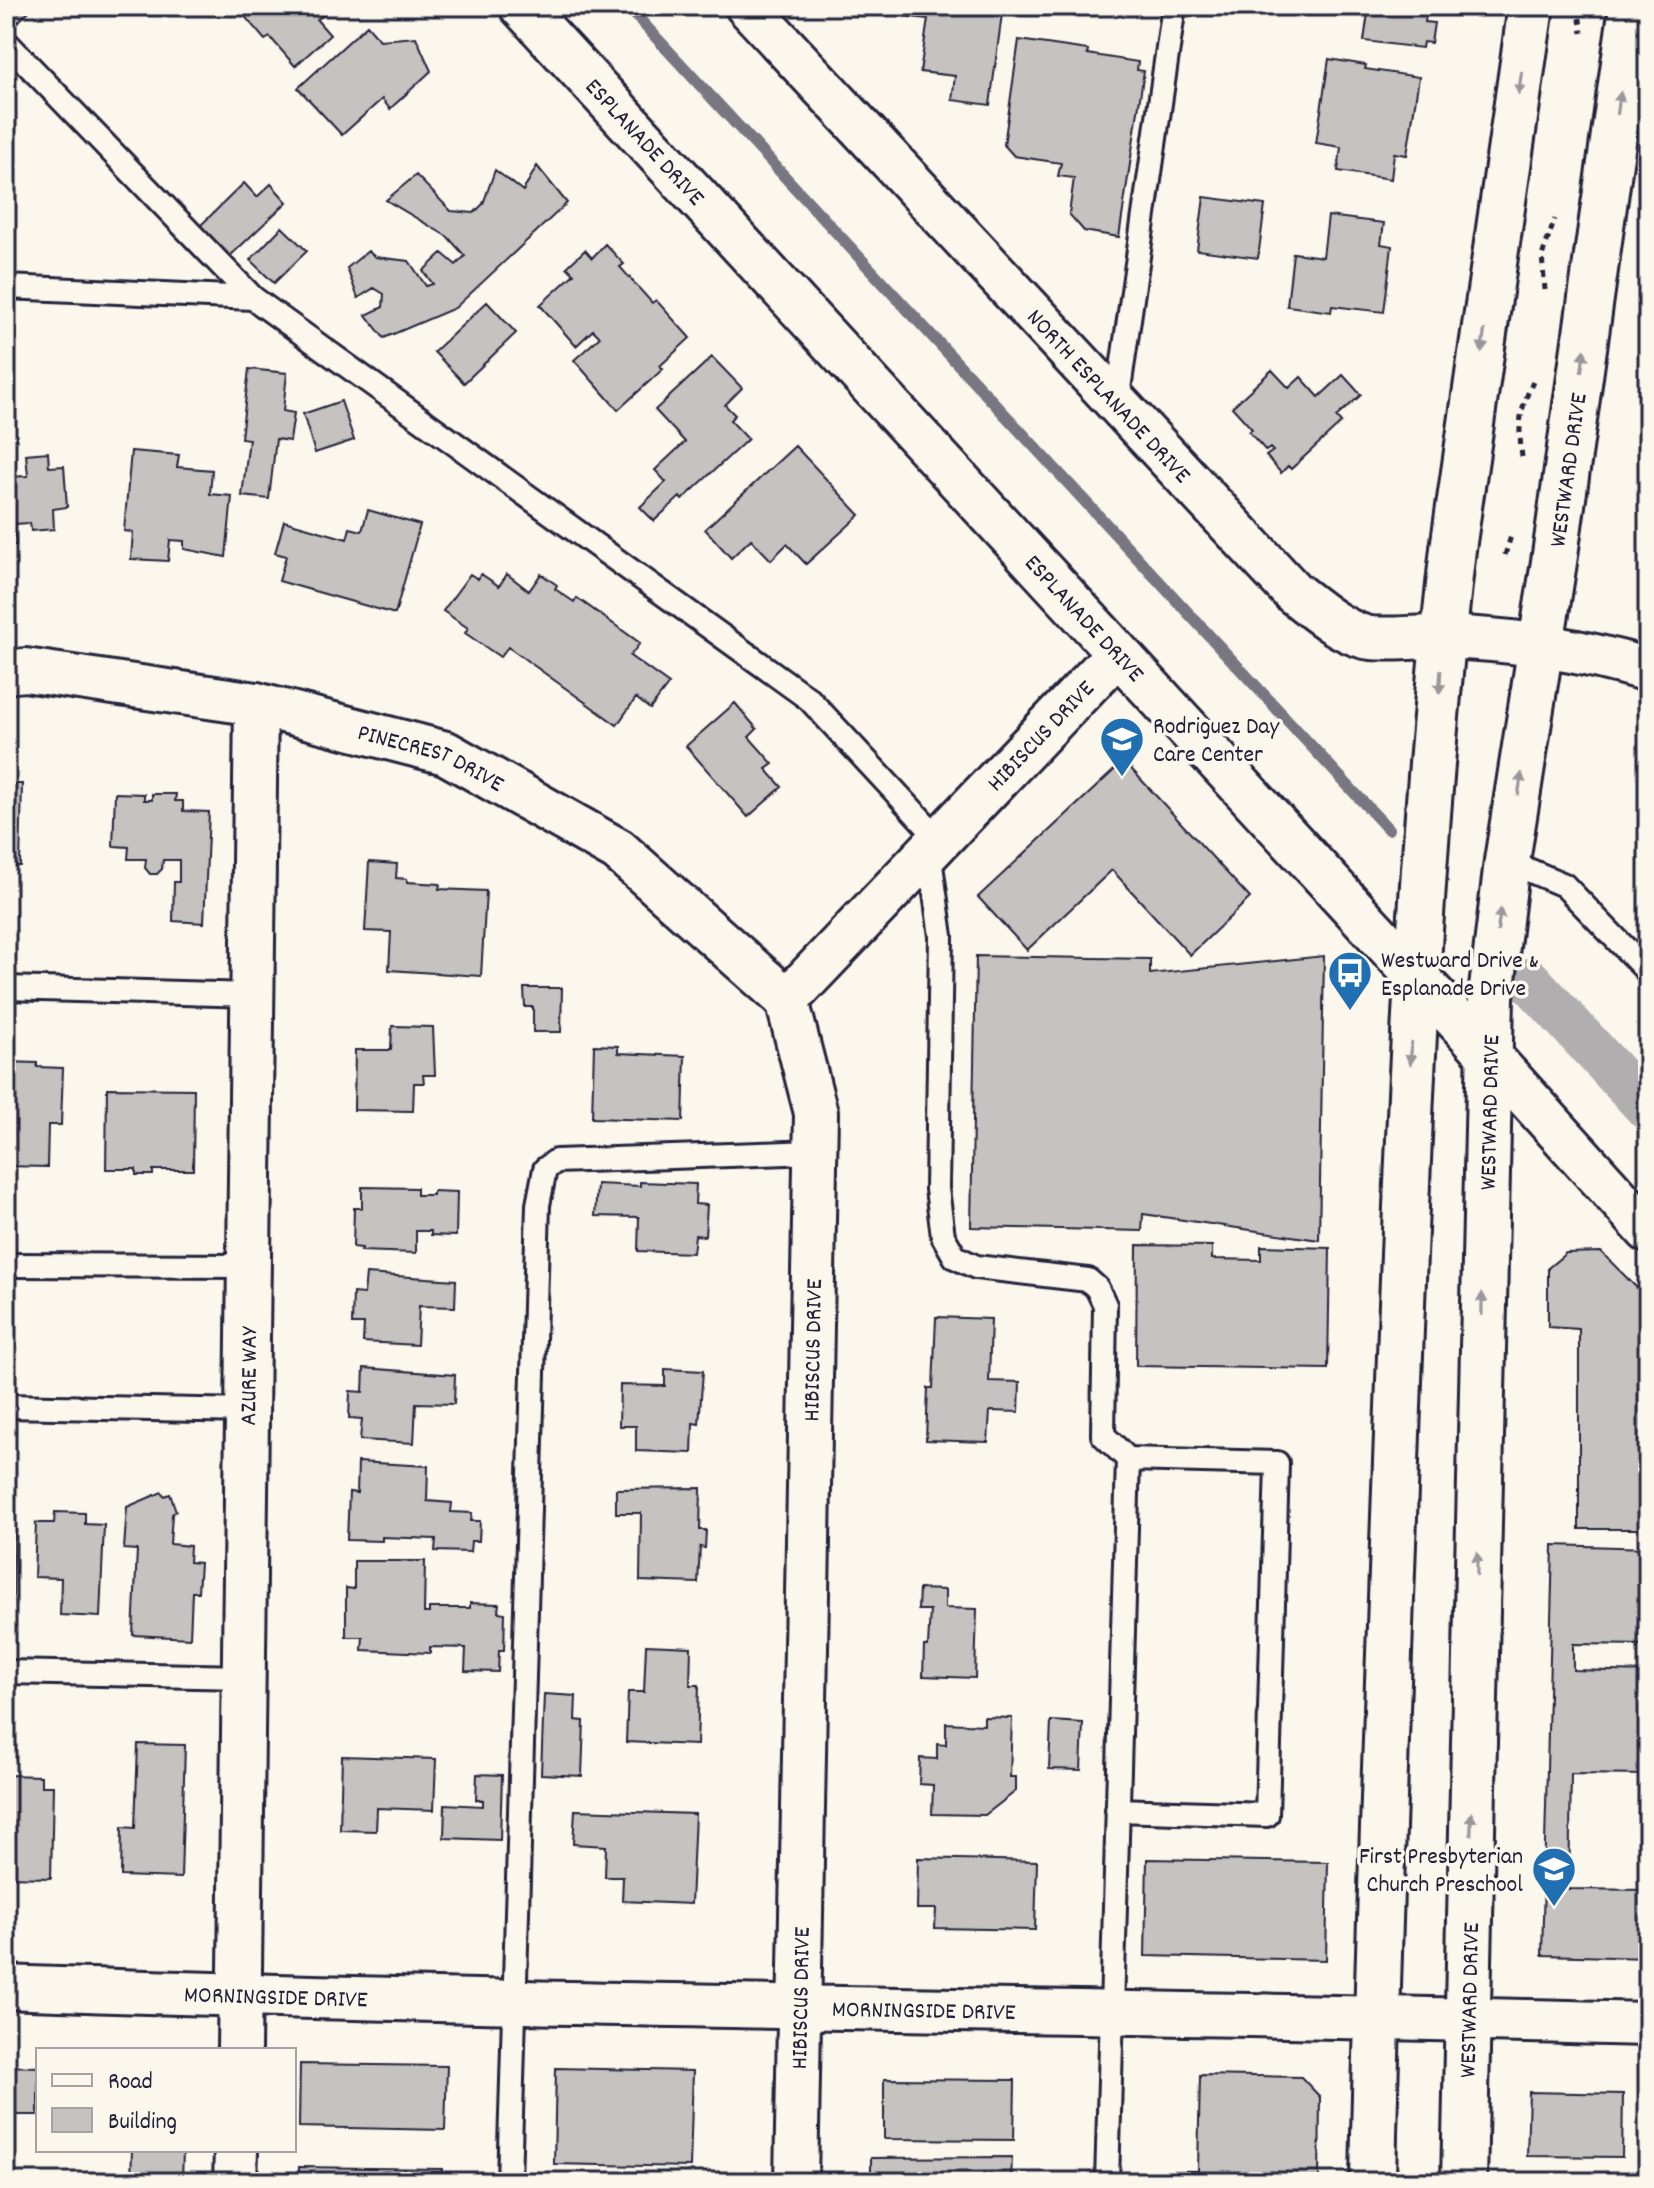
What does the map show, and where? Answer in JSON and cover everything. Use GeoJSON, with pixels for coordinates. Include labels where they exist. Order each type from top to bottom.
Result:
{"type":"FeatureCollection","features":[{"type":"Feature","properties":{"kind":"street","name":"ESPLANADE DRIVE"},"geometry":{"type":"LineString","coordinates":[[521,6],[1648,1231]]}},
{"type":"Feature","properties":{"kind":"street","name":"NORTH ESPLANADE DRIVE"},"geometry":{"type":"LineString","coordinates":[[747,6],[1293,592],[1329,621],[1366,637],[1443,637],[1542,644],[1599,655],[1648,670]]}},
{"type":"Feature","properties":{"kind":"street"},"geometry":{"type":"LineString","coordinates":[[1373,2182],[1376,2018],[1416,977],[1443,637],[1531,6]]}},
{"type":"Feature","properties":{"kind":"street","name":"WESTWARD DRIVE"},"geometry":{"type":"LineString","coordinates":[[1464,2182],[1488,1054],[1496,949],[1632,6]]}},
{"type":"Feature","properties":{"kind":"street","name":"HIBISCUS DRIVE"},"geometry":{"type":"LineString","coordinates":[[796,2182],[816,1113],[787,1000],[1117,654]]}},
{"type":"Feature","properties":{"kind":"street","name":"PINECREST DRIVE"},"geometry":{"type":"LineString","coordinates":[[6,672],[25,670],[256,704],[446,753],[618,850],[787,1000]]}},
{"type":"Feature","properties":{"kind":"street","name":"AZURE WAY"},"geometry":{"type":"LineString","coordinates":[[239,2048],[256,704]]}},
{"type":"Feature","properties":{"kind":"street","name":"MORNINGSIDE DRIVE"},"geometry":{"type":"LineString","coordinates":[[6,1987],[240,1996],[799,2009],[1648,2024]]}},
{"type":"Feature","properties":{"kind":"street"},"geometry":{"type":"LineString","coordinates":[[235,2182],[236,2152]]}},
{"type":"Feature","properties":{"kind":"lane"},"geometry":{"type":"LineString","coordinates":[[1117,403],[1174,6]]}},
{"type":"Feature","properties":{"kind":"lane"},"geometry":{"type":"LineString","coordinates":[[6,42],[253,298],[809,699],[935,845],[941,936],[937,1189],[943,1236],[955,1257],[976,1267],[1088,1280],[1097,1288],[1105,1305],[1103,1435],[1128,1459],[1277,1463],[1267,1815],[1117,1810]]}},
{"type":"Feature","properties":{"kind":"lane"},"geometry":{"type":"LineString","coordinates":[[6,287],[253,298]]}},
{"type":"Feature","properties":{"kind":"lane"},"geometry":{"type":"LineString","coordinates":[[1507,861],[1564,885],[1648,972]]}},
{"type":"Feature","properties":{"kind":"lane"},"geometry":{"type":"LineString","coordinates":[[6,988],[252,995]]}},
{"type":"Feature","properties":{"kind":"lane"},"geometry":{"type":"LineString","coordinates":[[509,2182],[538,1205],[545,1169],[556,1161],[815,1152]]}},
{"type":"Feature","properties":{"kind":"lane"},"geometry":{"type":"LineString","coordinates":[[6,1265],[249,1266]]}},
{"type":"Feature","properties":{"kind":"lane"},"geometry":{"type":"LineString","coordinates":[[6,1406],[248,1411]]}},
{"type":"Feature","properties":{"kind":"lane"},"geometry":{"type":"LineString","coordinates":[[1107,2182],[1128,1459]]}},
{"type":"Feature","properties":{"kind":"lane"},"geometry":{"type":"LineString","coordinates":[[6,1672],[244,1677]]}},
{"type":"Feature","properties":{"kind":"path"},"geometry":{"type":"LineString","coordinates":[[1493,554],[1520,556]]}},
{"type":"Feature","properties":{"kind":"building"},"geometry":{"type":"Polygon","coordinates":[[[6,6],[34,6],[14,26],[6,18],[6,6]]]}},
{"type":"Feature","properties":{"kind":"building"},"geometry":{"type":"Polygon","coordinates":[[[249,6],[334,6],[317,20],[330,35],[295,66],[270,37],[265,40],[241,12],[249,6]]]}},
{"type":"Feature","properties":{"kind":"building"},"geometry":{"type":"Polygon","coordinates":[[[904,6],[1003,6],[990,105],[952,100],[955,76],[920,72],[928,19],[903,16],[904,6]]]}},
{"type":"Feature","properties":{"kind":"building"},"geometry":{"type":"Polygon","coordinates":[[[1369,6],[1427,7],[1425,22],[1434,23],[1431,43],[1423,42],[1422,48],[1364,41],[1369,6]]]}},
{"type":"Feature","properties":{"kind":"building"},"geometry":{"type":"Polygon","coordinates":[[[367,25],[380,40],[416,37],[431,71],[390,109],[382,99],[342,135],[298,88],[367,25]]]}},
{"type":"Feature","properties":{"kind":"building"},"geometry":{"type":"Polygon","coordinates":[[[1019,40],[1088,50],[1087,54],[1138,62],[1137,70],[1144,71],[1119,237],[1084,231],[1069,214],[1074,178],[1058,176],[1061,163],[1014,156],[1004,145],[1019,40]]]}},
{"type":"Feature","properties":{"kind":"building"},"geometry":{"type":"Polygon","coordinates":[[[1329,59],[1366,65],[1365,69],[1419,77],[1407,155],[1394,153],[1391,179],[1338,171],[1341,147],[1316,143],[1329,59]]]}},
{"type":"Feature","properties":{"kind":"building"},"geometry":{"type":"Polygon","coordinates":[[[537,166],[567,203],[455,308],[384,338],[366,315],[383,307],[384,294],[374,288],[358,298],[347,268],[368,251],[375,257],[409,261],[426,286],[433,284],[423,271],[442,253],[456,265],[465,256],[448,237],[386,200],[416,175],[451,211],[474,213],[483,204],[495,170],[523,191],[537,166]]]}},
{"type":"Feature","properties":{"kind":"building"},"geometry":{"type":"Polygon","coordinates":[[[244,183],[257,197],[271,184],[287,202],[229,257],[200,226],[244,183]]]}},
{"type":"Feature","properties":{"kind":"building"},"geometry":{"type":"Polygon","coordinates":[[[1204,197],[1265,205],[1258,258],[1197,250],[1204,197]]]}},
{"type":"Feature","properties":{"kind":"building"},"geometry":{"type":"Polygon","coordinates":[[[1328,216],[1384,223],[1381,244],[1392,246],[1384,312],[1332,306],[1331,312],[1287,306],[1293,253],[1323,257],[1328,216]]]}},
{"type":"Feature","properties":{"kind":"building"},"geometry":{"type":"Polygon","coordinates":[[[282,227],[307,251],[274,283],[250,260],[282,227]]]}},
{"type":"Feature","properties":{"kind":"building"},"geometry":{"type":"Polygon","coordinates":[[[605,244],[624,264],[620,267],[652,303],[656,300],[690,338],[660,366],[663,369],[618,410],[574,360],[600,337],[593,330],[576,346],[540,305],[574,274],[567,267],[585,250],[592,258],[605,244]]]}},
{"type":"Feature","properties":{"kind":"building"},"geometry":{"type":"Polygon","coordinates":[[[487,302],[516,333],[464,383],[434,352],[487,302]]]}},
{"type":"Feature","properties":{"kind":"building"},"geometry":{"type":"Polygon","coordinates":[[[712,357],[742,388],[725,405],[735,415],[730,420],[748,439],[682,500],[680,497],[654,521],[640,507],[666,482],[655,470],[685,442],[655,410],[712,357]]]}},
{"type":"Feature","properties":{"kind":"building"},"geometry":{"type":"Polygon","coordinates":[[[249,369],[287,373],[283,411],[294,413],[290,441],[276,439],[269,499],[242,496],[249,439],[241,438],[249,369]]]}},
{"type":"Feature","properties":{"kind":"building"},"geometry":{"type":"Polygon","coordinates":[[[1272,370],[1289,388],[1301,377],[1319,397],[1343,375],[1361,395],[1336,417],[1341,423],[1291,469],[1288,466],[1281,473],[1266,456],[1273,451],[1270,448],[1266,451],[1232,407],[1272,370]]]}},
{"type":"Feature","properties":{"kind":"building"},"geometry":{"type":"Polygon","coordinates":[[[341,401],[354,440],[315,453],[303,414],[341,401]]]}},
{"type":"Feature","properties":{"kind":"building"},"geometry":{"type":"Polygon","coordinates":[[[795,446],[860,515],[806,564],[787,544],[771,560],[751,539],[731,558],[705,529],[795,446]]]}},
{"type":"Feature","properties":{"kind":"building"},"geometry":{"type":"Polygon","coordinates":[[[131,451],[179,455],[177,467],[212,470],[210,494],[232,496],[226,557],[184,549],[184,541],[170,540],[168,561],[131,559],[133,532],[124,531],[131,451]]]}},
{"type":"Feature","properties":{"kind":"building"},"geometry":{"type":"Polygon","coordinates":[[[48,452],[49,467],[64,466],[67,507],[53,509],[54,529],[31,531],[30,523],[14,524],[16,545],[6,546],[6,477],[28,476],[26,454],[48,452]]]}},
{"type":"Feature","properties":{"kind":"building"},"geometry":{"type":"Polygon","coordinates":[[[368,510],[420,525],[395,614],[279,581],[286,556],[275,553],[284,521],[347,539],[350,528],[362,531],[368,510]]]}},
{"type":"Feature","properties":{"kind":"building"},"geometry":{"type":"Polygon","coordinates":[[[470,574],[478,579],[481,574],[499,586],[507,574],[529,591],[541,574],[557,585],[555,589],[574,602],[577,598],[640,643],[630,656],[669,684],[650,709],[636,698],[617,725],[508,647],[500,657],[465,633],[468,628],[443,611],[470,574]]]}},
{"type":"Feature","properties":{"kind":"building"},"geometry":{"type":"Polygon","coordinates":[[[735,703],[757,729],[749,737],[773,764],[766,769],[782,787],[748,817],[686,746],[735,703]]]}},
{"type":"Feature","properties":{"kind":"building"},"geometry":{"type":"Polygon","coordinates":[[[1124,761],[1250,898],[1190,955],[1112,870],[1027,950],[978,897],[1124,761]]]}},
{"type":"Feature","properties":{"kind":"building"},"geometry":{"type":"Polygon","coordinates":[[[6,784],[22,784],[20,866],[6,866],[6,784]]]}},
{"type":"Feature","properties":{"kind":"building"},"geometry":{"type":"Polygon","coordinates":[[[115,793],[144,794],[144,800],[152,800],[152,794],[176,794],[175,801],[183,801],[183,811],[209,812],[204,923],[173,921],[174,882],[179,882],[179,860],[163,860],[162,869],[157,874],[150,874],[145,868],[146,859],[128,859],[129,847],[113,846],[115,793]]]}},
{"type":"Feature","properties":{"kind":"building"},"geometry":{"type":"Polygon","coordinates":[[[369,862],[397,864],[396,878],[407,879],[407,882],[440,884],[439,889],[486,891],[481,976],[389,970],[391,932],[365,931],[369,862]]]}},
{"type":"Feature","properties":{"kind":"building"},"geometry":{"type":"Polygon","coordinates":[[[976,956],[1150,959],[1150,974],[1324,956],[1319,1240],[1143,1214],[1142,1231],[971,1227],[976,956]]]}},
{"type":"Feature","properties":{"kind":"building"},"geometry":{"type":"Polygon","coordinates":[[[524,988],[562,988],[561,1032],[533,1032],[533,1007],[525,1007],[524,988]]]}},
{"type":"Feature","properties":{"kind":"building"},"geometry":{"type":"Polygon","coordinates":[[[392,1026],[433,1027],[435,1075],[423,1075],[424,1083],[414,1083],[413,1111],[354,1110],[355,1050],[391,1050],[392,1026]]]}},
{"type":"Feature","properties":{"kind":"building"},"geometry":{"type":"Polygon","coordinates":[[[594,1045],[618,1046],[618,1053],[685,1056],[683,1121],[592,1118],[594,1045]]]}},
{"type":"Feature","properties":{"kind":"building"},"geometry":{"type":"Polygon","coordinates":[[[6,1062],[63,1068],[61,1125],[48,1125],[47,1167],[6,1166],[6,1062]]]}},
{"type":"Feature","properties":{"kind":"building"},"geometry":{"type":"Polygon","coordinates":[[[107,1088],[194,1089],[193,1170],[153,1170],[153,1175],[136,1175],[136,1169],[106,1169],[107,1088]]]}},
{"type":"Feature","properties":{"kind":"building"},"geometry":{"type":"Polygon","coordinates":[[[640,1182],[696,1184],[695,1204],[707,1205],[705,1236],[695,1235],[693,1253],[638,1251],[639,1217],[595,1216],[597,1184],[640,1186],[640,1182]]]}},
{"type":"Feature","properties":{"kind":"building"},"geometry":{"type":"Polygon","coordinates":[[[362,1187],[417,1188],[417,1195],[433,1195],[433,1191],[457,1192],[456,1236],[416,1231],[416,1253],[361,1251],[362,1248],[353,1247],[354,1208],[362,1208],[362,1187]]]}},
{"type":"Feature","properties":{"kind":"building"},"geometry":{"type":"Polygon","coordinates":[[[1137,1245],[1212,1246],[1212,1259],[1261,1260],[1261,1246],[1330,1248],[1328,1369],[1136,1366],[1137,1245]]]}},
{"type":"Feature","properties":{"kind":"building"},"geometry":{"type":"Polygon","coordinates":[[[1601,1252],[1648,1299],[1648,1529],[1579,1529],[1579,1329],[1548,1327],[1548,1268],[1566,1253],[1601,1252]]]}},
{"type":"Feature","properties":{"kind":"building"},"geometry":{"type":"Polygon","coordinates":[[[366,1274],[456,1280],[455,1307],[419,1306],[417,1345],[363,1342],[364,1324],[352,1324],[353,1293],[364,1294],[366,1274]]]}},
{"type":"Feature","properties":{"kind":"building"},"geometry":{"type":"Polygon","coordinates":[[[936,1317],[991,1319],[989,1381],[1020,1382],[1019,1412],[990,1411],[988,1442],[926,1440],[928,1388],[933,1388],[936,1317]]]}},
{"type":"Feature","properties":{"kind":"building"},"geometry":{"type":"Polygon","coordinates":[[[364,1368],[455,1375],[454,1404],[416,1403],[414,1443],[360,1440],[362,1419],[349,1418],[350,1391],[363,1392],[364,1368]]]}},
{"type":"Feature","properties":{"kind":"building"},"geometry":{"type":"Polygon","coordinates":[[[665,1369],[703,1371],[699,1424],[693,1423],[692,1453],[636,1451],[636,1426],[619,1426],[620,1385],[665,1386],[665,1369]]]}},
{"type":"Feature","properties":{"kind":"building"},"geometry":{"type":"Polygon","coordinates":[[[358,1462],[428,1466],[427,1501],[452,1503],[451,1512],[472,1513],[471,1521],[480,1521],[479,1541],[471,1541],[470,1552],[435,1551],[436,1539],[382,1537],[382,1541],[347,1540],[349,1492],[357,1493],[358,1462]]]}},
{"type":"Feature","properties":{"kind":"building"},"geometry":{"type":"Polygon","coordinates":[[[701,1488],[700,1530],[706,1530],[705,1548],[700,1547],[698,1583],[640,1581],[641,1513],[616,1513],[616,1489],[701,1488]]]}},
{"type":"Feature","properties":{"kind":"building"},"geometry":{"type":"Polygon","coordinates":[[[162,1492],[164,1496],[170,1494],[176,1511],[172,1514],[170,1544],[190,1546],[189,1562],[200,1563],[198,1592],[192,1592],[190,1638],[133,1635],[137,1550],[124,1549],[127,1507],[162,1492]]]}},
{"type":"Feature","properties":{"kind":"building"},"geometry":{"type":"Polygon","coordinates":[[[6,1501],[15,1501],[13,1611],[6,1611],[6,1501]]]}},
{"type":"Feature","properties":{"kind":"building"},"geometry":{"type":"Polygon","coordinates":[[[55,1512],[85,1513],[85,1524],[104,1525],[100,1617],[60,1615],[61,1578],[34,1577],[36,1523],[54,1523],[55,1512]]]}},
{"type":"Feature","properties":{"kind":"building"},"geometry":{"type":"Polygon","coordinates":[[[1553,1545],[1648,1548],[1648,1645],[1573,1644],[1573,1670],[1648,1672],[1648,1775],[1571,1774],[1569,1889],[1648,1890],[1648,1958],[1542,1955],[1553,1545]]]}},
{"type":"Feature","properties":{"kind":"building"},"geometry":{"type":"Polygon","coordinates":[[[354,1561],[425,1561],[424,1613],[429,1613],[429,1608],[470,1608],[470,1603],[499,1604],[498,1612],[505,1613],[504,1650],[499,1650],[498,1672],[465,1671],[466,1648],[430,1647],[430,1653],[362,1650],[363,1637],[346,1637],[346,1588],[354,1589],[354,1561]]]}},
{"type":"Feature","properties":{"kind":"building"},"geometry":{"type":"Polygon","coordinates":[[[919,1589],[945,1590],[945,1608],[977,1609],[975,1678],[923,1676],[930,1610],[918,1610],[919,1589]]]}},
{"type":"Feature","properties":{"kind":"building"},"geometry":{"type":"Polygon","coordinates":[[[646,1645],[691,1647],[690,1685],[699,1685],[697,1745],[626,1742],[628,1692],[644,1692],[646,1645]]]}},
{"type":"Feature","properties":{"kind":"building"},"geometry":{"type":"Polygon","coordinates":[[[544,1694],[576,1696],[575,1720],[584,1721],[582,1776],[541,1774],[544,1694]]]}},
{"type":"Feature","properties":{"kind":"building"},"geometry":{"type":"Polygon","coordinates":[[[984,1717],[1012,1718],[1010,1777],[1016,1777],[1016,1791],[985,1815],[932,1814],[933,1785],[919,1784],[920,1758],[937,1759],[937,1744],[946,1745],[946,1723],[984,1725],[984,1717]]]}},
{"type":"Feature","properties":{"kind":"building"},"geometry":{"type":"Polygon","coordinates":[[[1051,1721],[1083,1723],[1081,1770],[1049,1769],[1051,1721]]]}},
{"type":"Feature","properties":{"kind":"building"},"geometry":{"type":"Polygon","coordinates":[[[138,1744],[185,1745],[181,1878],[121,1876],[122,1827],[135,1828],[138,1744]]]}},
{"type":"Feature","properties":{"kind":"building"},"geometry":{"type":"Polygon","coordinates":[[[342,1756],[436,1759],[434,1810],[377,1808],[376,1831],[340,1830],[342,1756]]]}},
{"type":"Feature","properties":{"kind":"building"},"geometry":{"type":"Polygon","coordinates":[[[477,1774],[502,1775],[500,1840],[444,1838],[445,1804],[483,1806],[483,1800],[476,1800],[477,1774]]]}},
{"type":"Feature","properties":{"kind":"building"},"geometry":{"type":"Polygon","coordinates":[[[6,1775],[41,1776],[41,1786],[53,1786],[51,1878],[6,1877],[6,1775]]]}},
{"type":"Feature","properties":{"kind":"building"},"geometry":{"type":"Polygon","coordinates":[[[575,1810],[695,1814],[691,1904],[622,1901],[623,1877],[605,1877],[606,1846],[573,1844],[575,1810]]]}},
{"type":"Feature","properties":{"kind":"building"},"geometry":{"type":"Polygon","coordinates":[[[918,1858],[1037,1861],[1035,1930],[935,1928],[936,1909],[917,1909],[918,1858]]]}},
{"type":"Feature","properties":{"kind":"building"},"geometry":{"type":"Polygon","coordinates":[[[1147,1859],[1328,1862],[1326,1960],[1145,1956],[1147,1859]]]}},
{"type":"Feature","properties":{"kind":"building"},"geometry":{"type":"Polygon","coordinates":[[[300,2064],[447,2066],[445,2130],[299,2127],[300,2064]]]}},
{"type":"Feature","properties":{"kind":"building"},"geometry":{"type":"Polygon","coordinates":[[[6,2066],[36,2067],[36,2115],[6,2115],[6,2066]]]}},
{"type":"Feature","properties":{"kind":"building"},"geometry":{"type":"Polygon","coordinates":[[[556,2068],[693,2071],[690,2167],[554,2164],[556,2068]]]}},
{"type":"Feature","properties":{"kind":"building"},"geometry":{"type":"Polygon","coordinates":[[[1200,2075],[1301,2077],[1320,2097],[1319,2182],[1169,2182],[1169,2171],[1198,2171],[1200,2075]]]}},
{"type":"Feature","properties":{"kind":"building"},"geometry":{"type":"Polygon","coordinates":[[[884,2079],[1015,2080],[1014,2140],[884,2139],[884,2079]]]}},
{"type":"Feature","properties":{"kind":"building"},"geometry":{"type":"Polygon","coordinates":[[[1529,2092],[1623,2094],[1622,2157],[1527,2156],[1529,2092]]]}},
{"type":"Feature","properties":{"kind":"building"},"geometry":{"type":"Polygon","coordinates":[[[132,2152],[183,2152],[182,2182],[131,2182],[132,2152]]]}},
{"type":"Feature","properties":{"kind":"building"},"geometry":{"type":"Polygon","coordinates":[[[1012,2157],[1011,2182],[871,2182],[871,2158],[1012,2157]]]}},
{"type":"Feature","properties":{"kind":"building"},"geometry":{"type":"Polygon","coordinates":[[[299,2167],[442,2169],[442,2182],[299,2182],[299,2167]]]}},
{"type":"Feature","properties":{"kind":"building"},"geometry":{"type":"Polygon","coordinates":[[[1543,2175],[1618,2177],[1618,2182],[1543,2182],[1543,2175]]]}},
{"type":"Feature","properties":{"kind":"waterway"},"geometry":{"type":"LineString","coordinates":[[627,6],[1388,829]]}},
{"type":"Feature","properties":{"kind":"waterway"},"geometry":{"type":"LineString","coordinates":[[1529,980],[1648,1109]]}},
{"type":"Feature","properties":{"kind":"place","name":"Rodriguez Day Care Center"},"geometry":{"type":"Point","coordinates":[1122,778]}},
{"type":"Feature","properties":{"kind":"place","name":"Westward Drive & Esplanade Drive"},"geometry":{"type":"Point","coordinates":[1350,1012]}},
{"type":"Feature","properties":{"kind":"place","name":"First Presbyterian Church Preschool"},"geometry":{"type":"Point","coordinates":[1554,1908]}}]}
